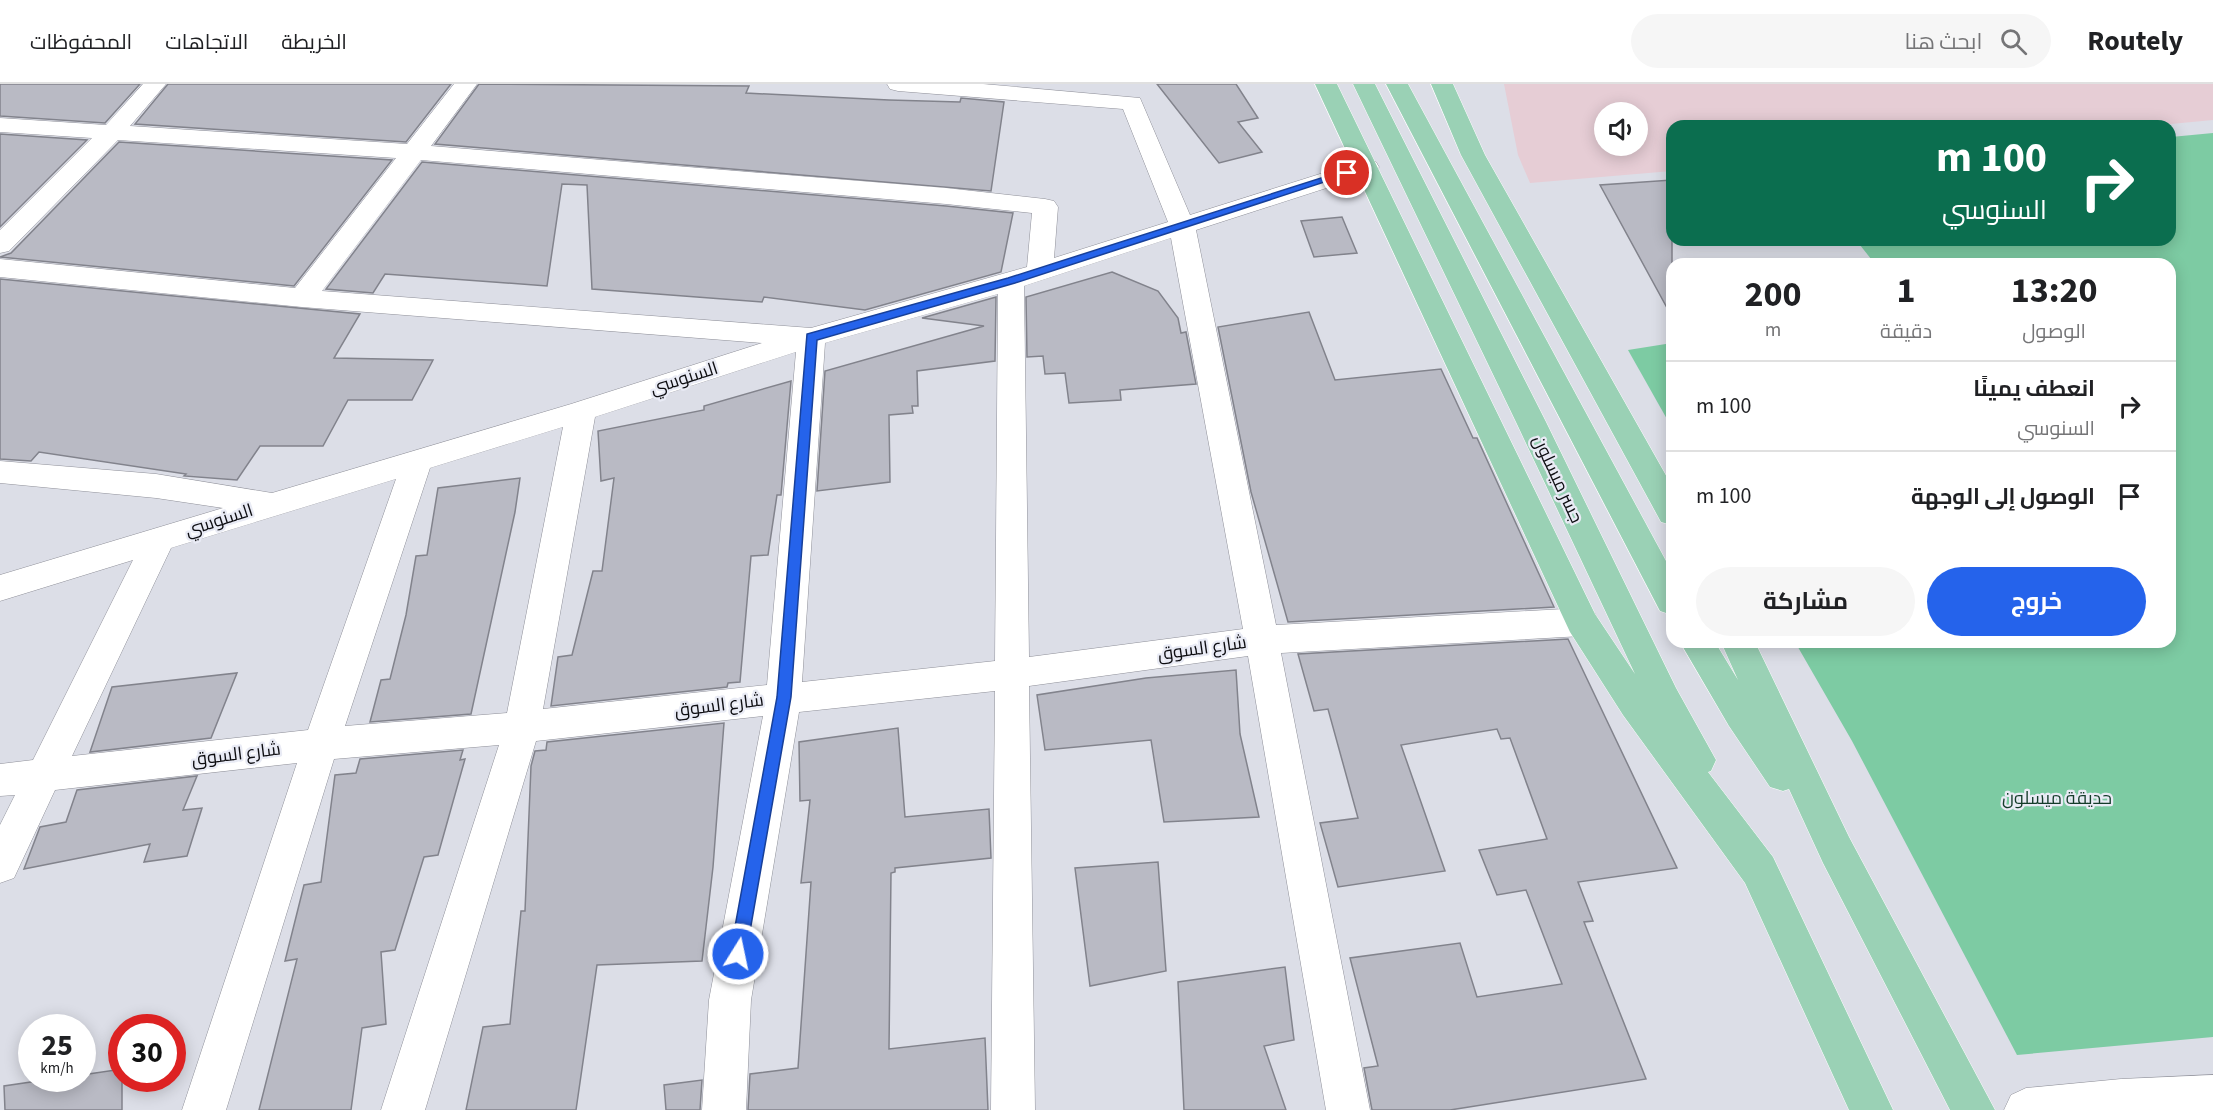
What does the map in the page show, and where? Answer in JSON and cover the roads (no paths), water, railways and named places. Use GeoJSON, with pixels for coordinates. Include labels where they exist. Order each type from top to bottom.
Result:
{"type":"FeatureCollection","features":[{"type":"Feature","properties":{"kind":"main road"},"geometry":{"type":"LineString","coordinates":[[1326,84],[1582,622],[1635,704],[1759,870],[1871,1110]]}},
{"type":"Feature","properties":{"kind":"main road","name":"جسر ميسلون"},"geometry":{"type":"LineString","coordinates":[[1364,84],[1664,699],[1759,870]]}},
{"type":"Feature","properties":{"kind":"main road"},"geometry":{"type":"LineString","coordinates":[[1397,84],[1666,591]]}},
{"type":"Feature","properties":{"kind":"main road"},"geometry":{"type":"LineString","coordinates":[[1442,84],[1473,154],[1666,502]]}},
{"type":"Feature","properties":{"kind":"main road"},"geometry":{"type":"LineString","coordinates":[[1701,648],[1741,715],[1836,850]]}},
{"type":"Feature","properties":{"kind":"main road"},"geometry":{"type":"LineString","coordinates":[[1741,648],[1836,850],[1973,1110]]}},
{"type":"Feature","properties":{"kind":"street"},"geometry":{"type":"LineString","coordinates":[[0,245],[113,132],[155,84]]}},
{"type":"Feature","properties":{"kind":"street"},"geometry":{"type":"LineString","coordinates":[[302,298],[466,84]]}},
{"type":"Feature","properties":{"kind":"street"},"geometry":{"type":"LineString","coordinates":[[898,84],[1132,103],[1182,225],[1262,640],[1348,1110]]}},
{"type":"Feature","properties":{"kind":"street"},"geometry":{"type":"LineString","coordinates":[[0,125],[413,153],[946,196],[1045,207],[1026,276],[1014,674],[1013,1110]]}},
{"type":"Feature","properties":{"kind":"street","name":"السنوسي"},"geometry":{"type":"LineString","coordinates":[[0,588],[581,411],[811,337],[1026,276],[1367,166]]}},
{"type":"Feature","properties":{"kind":"street"},"geometry":{"type":"LineString","coordinates":[[0,268],[302,298],[811,337],[784,697],[730,1000],[724,1110]]}},
{"type":"Feature","properties":{"kind":"street"},"geometry":{"type":"LineString","coordinates":[[403,1110],[522,728],[581,411]]}},
{"type":"Feature","properties":{"kind":"street"},"geometry":{"type":"LineString","coordinates":[[204,1110],[321,744],[417,461]]}},
{"type":"Feature","properties":{"kind":"street"},"geometry":{"type":"LineString","coordinates":[[0,472],[156,486],[271,504]]}},
{"type":"Feature","properties":{"kind":"street"},"geometry":{"type":"LineString","coordinates":[[0,865],[159,540]]}},
{"type":"Feature","properties":{"kind":"street","name":"شارع السوق"},"geometry":{"type":"LineString","coordinates":[[0,780],[321,744],[522,728],[784,697],[1014,674],[1262,640],[1582,622]]}},
{"type":"Feature","properties":{"kind":"street"},"geometry":{"type":"LineString","coordinates":[[2026,1110],[2121,1100],[2213,1096]]}},
{"type":"Feature","properties":{"kind":"park label","name":"حديقة ميسلون"},"geometry":{"type":"Point","coordinates":[2057,798]}}]}
